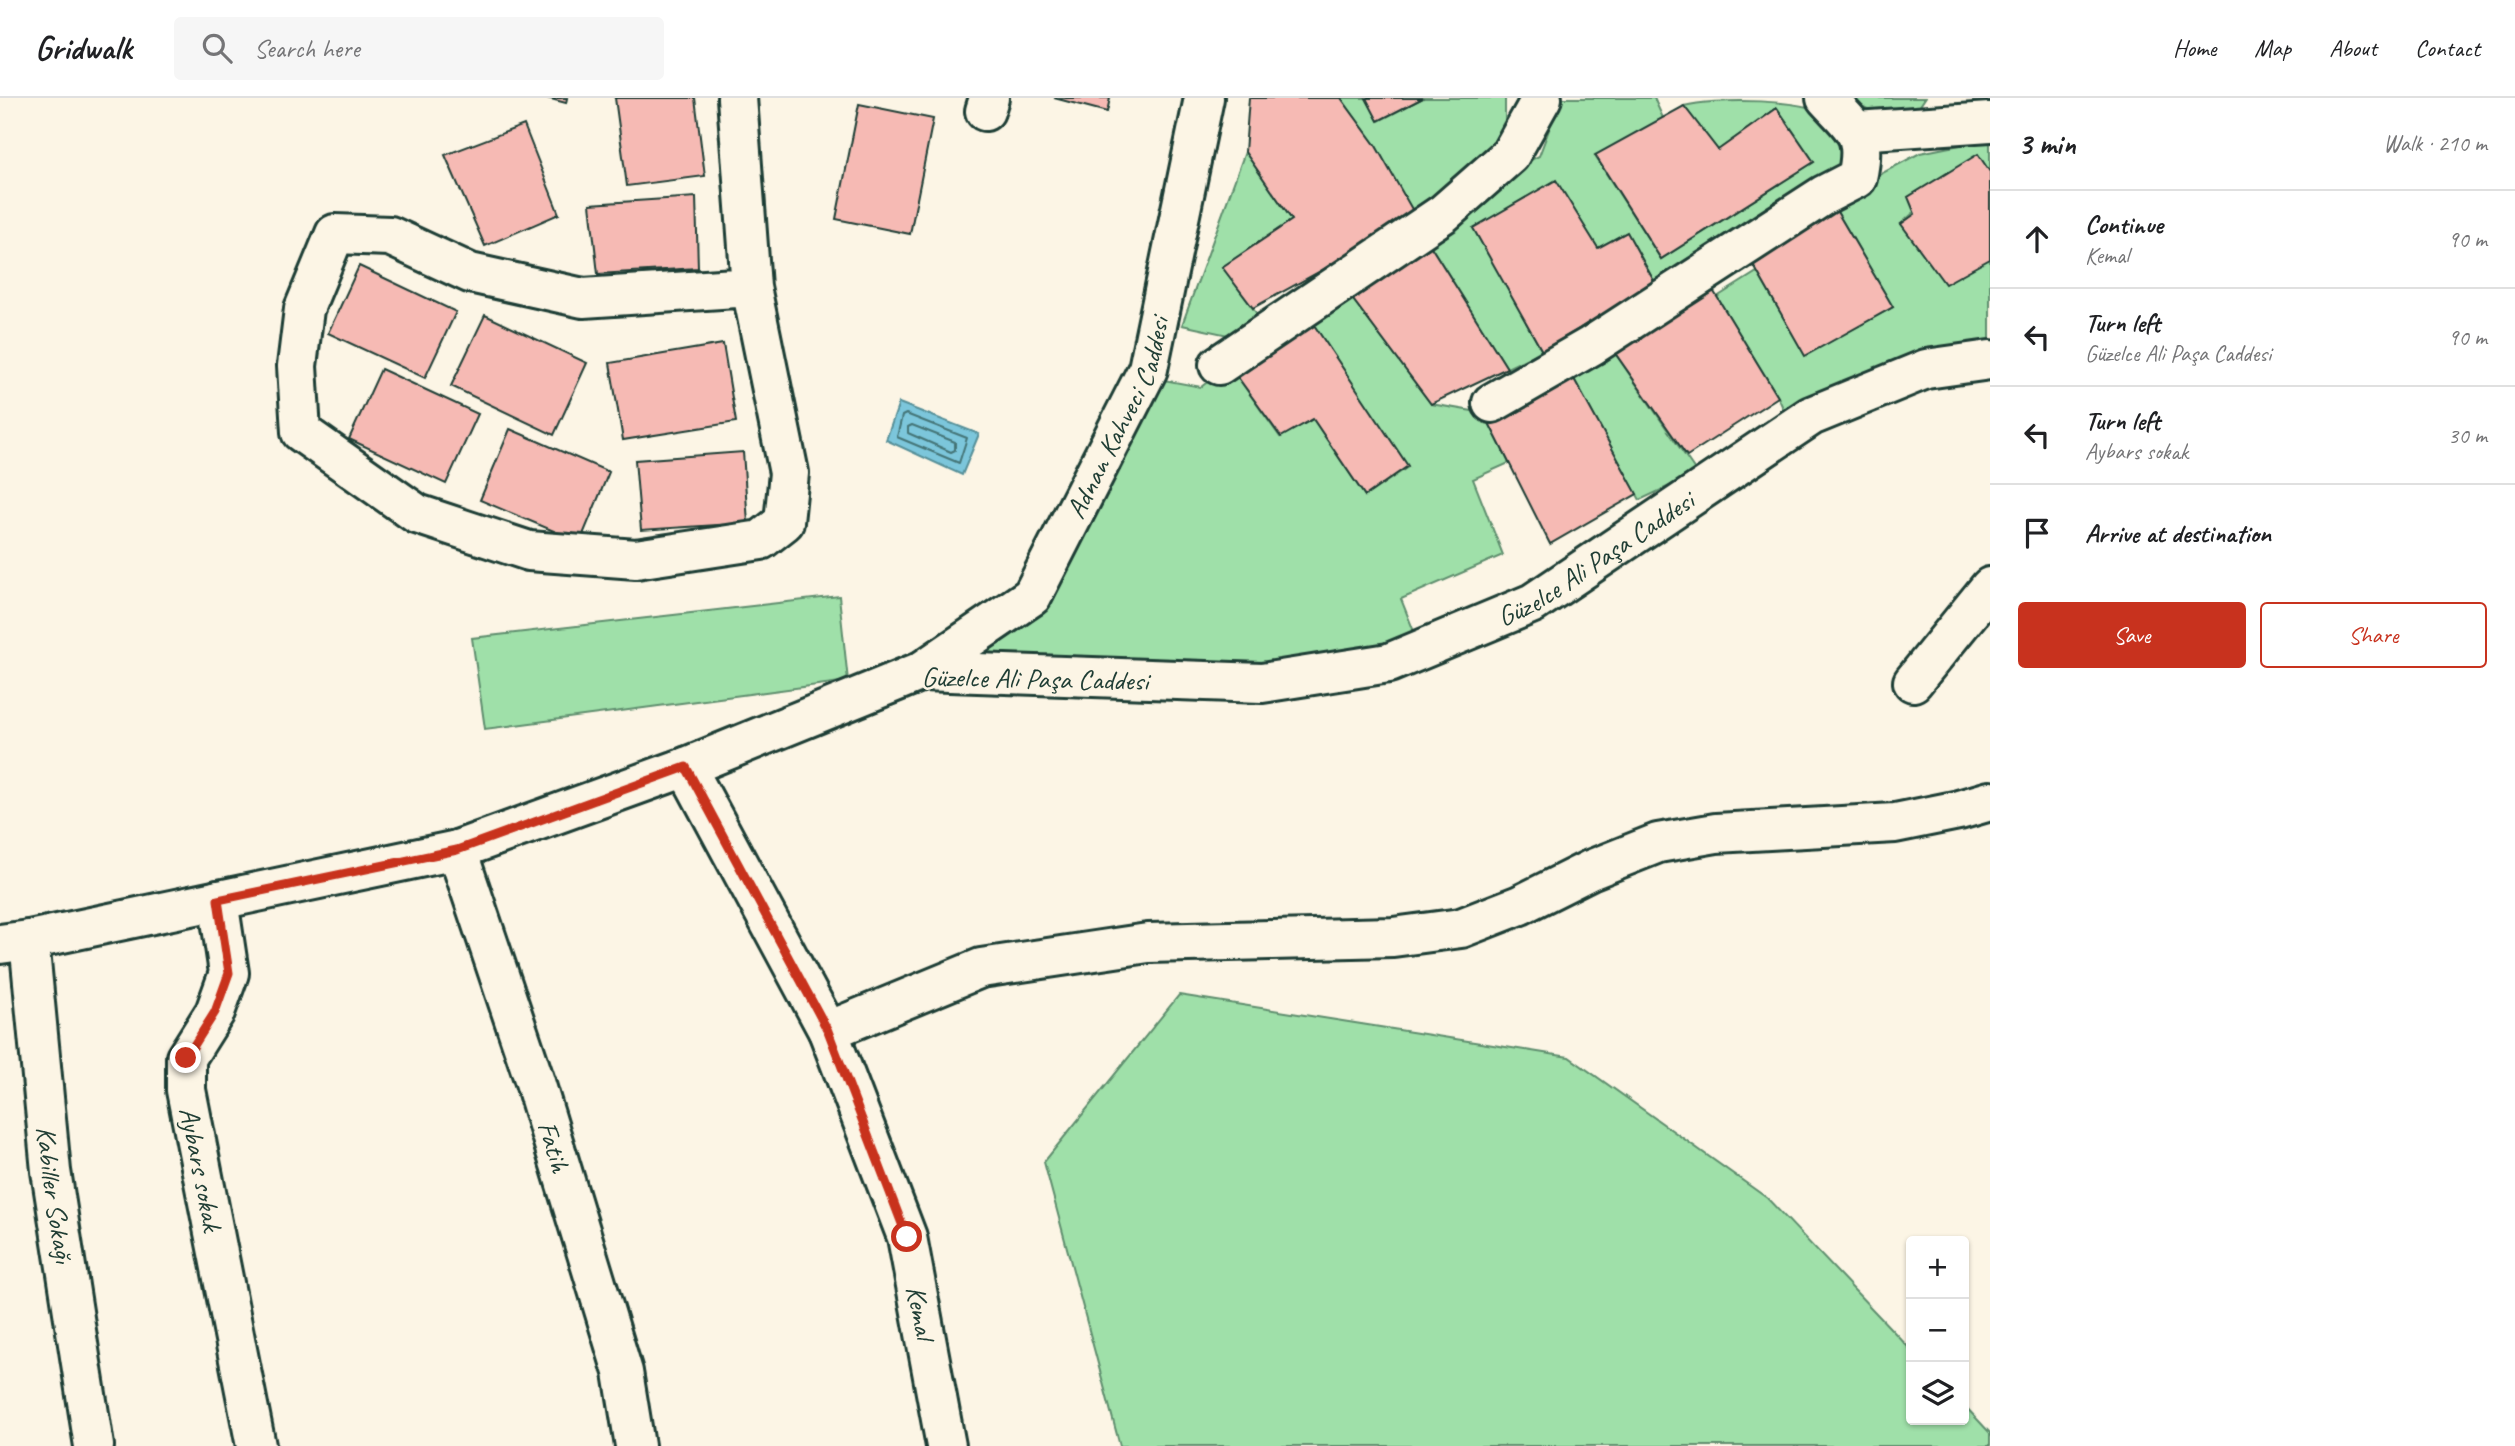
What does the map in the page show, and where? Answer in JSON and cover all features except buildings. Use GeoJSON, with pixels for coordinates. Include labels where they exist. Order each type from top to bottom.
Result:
{"type":"FeatureCollection","features":[{"type":"Feature","properties":{"kind":"street"},"geometry":{"type":"LineString","coordinates":[[737,98],[751,287],[789,473],[784,522],[761,540],[636,558],[528,551],[417,514],[302,432],[297,366],[304,309],[335,234],[390,236],[470,273],[583,298],[751,287]]}},
{"type":"Feature","properties":{"kind":"street","name":"Adnan Kahveci Caddesi"},"geometry":{"type":"LineString","coordinates":[[922,671],[1032,596],[1148,369],[1204,98]]}},
{"type":"Feature","properties":{"kind":"street"},"geometry":{"type":"LineString","coordinates":[[1219,365],[1444,213],[1510,155],[1542,98]]}},
{"type":"Feature","properties":{"kind":"street"},"geometry":{"type":"LineString","coordinates":[[1492,402],[1591,346],[1824,195],[1857,178],[1863,151],[1856,131],[1826,98]]}},
{"type":"Feature","properties":{"kind":"street"},"geometry":{"type":"LineString","coordinates":[[1856,131],[1947,112],[1990,122]]}},
{"type":"Feature","properties":{"kind":"street","name":"Güzelce Ali Paşa Caddesi"},"geometry":{"type":"LineString","coordinates":[[15,942],[457,850],[686,767],[922,671],[1262,683],[1389,663],[1533,603],[1811,416],[1927,369],[1990,360]]}},
{"type":"Feature","properties":{"kind":"street"},"geometry":{"type":"LineString","coordinates":[[1913,682],[1990,587]]}},
{"type":"Feature","properties":{"kind":"street","name":"Kemal"},"geometry":{"type":"LineString","coordinates":[[686,767],[828,1031],[907,1237],[946,1446]]}},
{"type":"Feature","properties":{"kind":"street"},"geometry":{"type":"LineString","coordinates":[[828,1031],[981,968],[1148,943],[1393,937],[1461,928],[1520,905],[1590,870],[1658,843],[1717,833],[1895,823],[1990,801]]}},
{"type":"Feature","properties":{"kind":"street","name":"Fatih"},"geometry":{"type":"LineString","coordinates":[[457,850],[535,1082],[623,1372],[635,1446]]}},
{"type":"Feature","properties":{"kind":"street","name":"Aybars sokak"},"geometry":{"type":"LineString","coordinates":[[218,900],[229,973],[215,1012],[186,1058],[186,1090],[256,1446]]}},
{"type":"Feature","properties":{"kind":"street","name":"Kabiller Sokağı"},"geometry":{"type":"LineString","coordinates":[[15,942],[94,1446]]}},
{"type":"Feature","properties":{"kind":"green space"},"geometry":{"type":"Polygon","coordinates":[[[1341,98],[1366,98],[1379,121],[1423,98],[1505,98],[1505,120],[1487,155],[1476,187],[1539,156],[1561,98],[1654,98],[1663,118],[1595,156],[1661,259],[1814,162],[1777,108],[1718,150],[1684,106],[1697,103],[1760,101],[1803,106],[1819,111],[1833,122],[1849,163],[1835,179],[1669,272],[1655,283],[1627,232],[1598,248],[1555,181],[1474,228],[1542,351],[1507,368],[1430,245],[1376,146],[1341,98]]]}},
{"type":"Feature","properties":{"kind":"green space"},"geometry":{"type":"Polygon","coordinates":[[[1847,98],[1925,98],[1915,113],[1884,118],[1847,98]]]}},
{"type":"Feature","properties":{"kind":"green space"},"geometry":{"type":"Polygon","coordinates":[[[1990,139],[1990,172],[1978,155],[1901,224],[1990,259],[1990,344],[1788,419],[1778,397],[1717,297],[1757,272],[1805,355],[1893,307],[1833,205],[1873,178],[1920,153],[1990,139]]]}},
{"type":"Feature","properties":{"kind":"green space"},"geometry":{"type":"Polygon","coordinates":[[[1245,152],[1292,220],[1223,267],[1259,317],[1237,337],[1182,325],[1245,152]]]}},
{"type":"Feature","properties":{"kind":"green space"},"geometry":{"type":"Polygon","coordinates":[[[1345,289],[1431,404],[1484,413],[1509,463],[1473,479],[1503,555],[1401,599],[1417,639],[1308,664],[985,662],[978,648],[1164,380],[1201,387],[1229,365],[1280,437],[1313,419],[1365,496],[1408,467],[1304,310],[1345,289]]]}},
{"type":"Feature","properties":{"kind":"green space"},"geometry":{"type":"Polygon","coordinates":[[[1608,343],[1697,473],[1640,500],[1568,368],[1608,343]]]}},
{"type":"Feature","properties":{"kind":"green space"},"geometry":{"type":"Polygon","coordinates":[[[839,596],[848,681],[485,729],[472,638],[839,596]]]}},
{"type":"Feature","properties":{"kind":"green space"},"geometry":{"type":"Polygon","coordinates":[[[1179,995],[1569,1057],[1767,1198],[1906,1345],[1906,1425],[1969,1425],[1969,1410],[1990,1433],[1990,1446],[1120,1446],[1044,1162],[1179,995]]]}},
{"type":"Feature","properties":{"kind":"water"},"geometry":{"type":"Polygon","coordinates":[[[899,403],[979,434],[962,475],[886,440],[899,403]]]}},
{"type":"Feature","properties":{"kind":"route"},"geometry":{"type":"LineString","coordinates":[[186,1058],[215,1012],[229,973],[218,900],[457,850],[686,767],[828,1031],[907,1237]]}}]}
